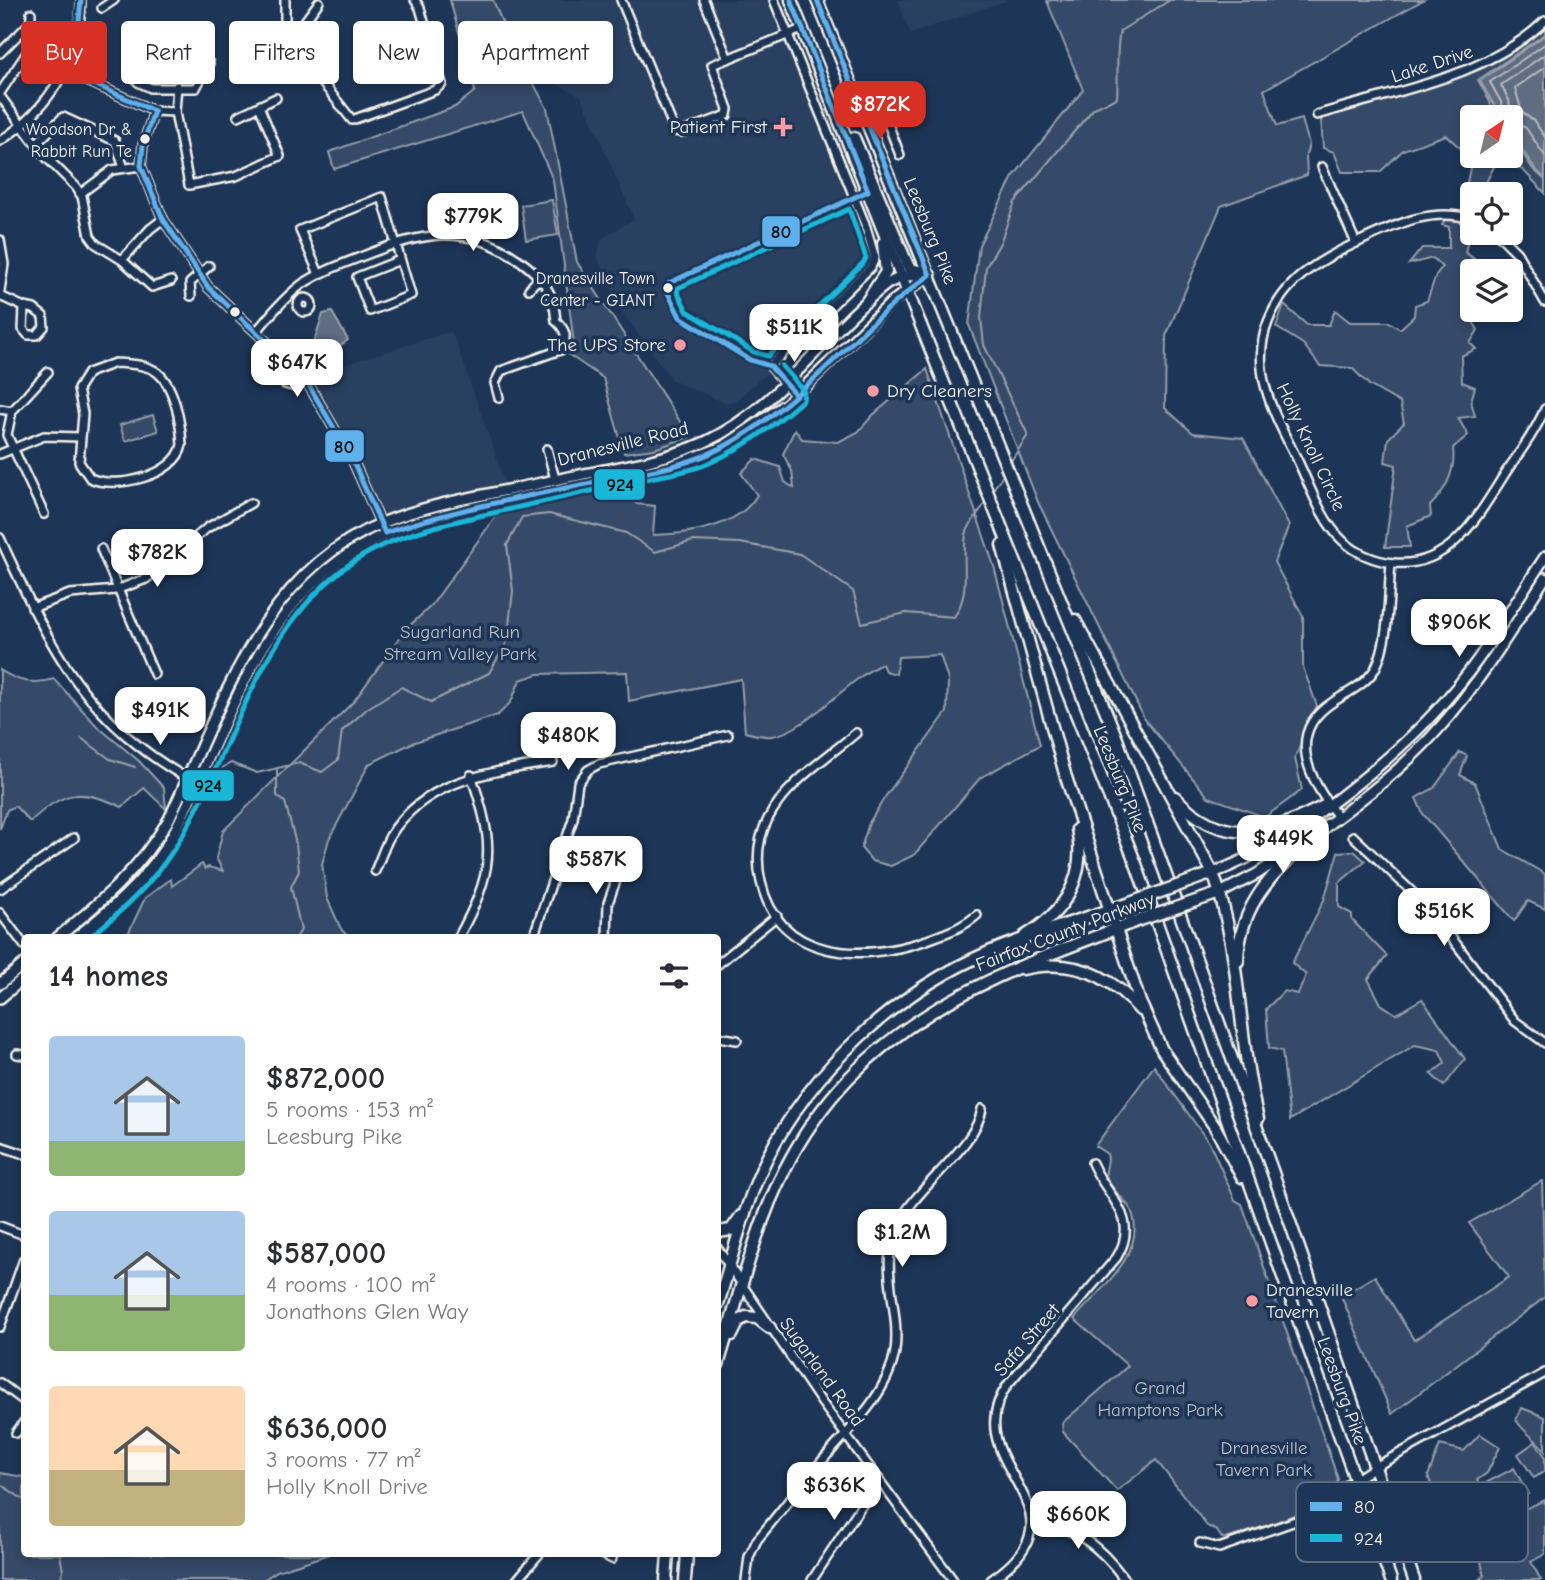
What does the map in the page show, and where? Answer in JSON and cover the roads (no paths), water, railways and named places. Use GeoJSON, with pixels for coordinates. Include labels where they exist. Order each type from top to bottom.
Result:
{"type":"FeatureCollection","features":[{"type":"Feature","properties":{"kind":"highway","name":"Leesburg Pike"},"geometry":{"type":"LineString","coordinates":[[791,0],[1136,864],[1354,1480]]}},
{"type":"Feature","properties":{"kind":"highway","name":"Leesburg Pike"},"geometry":{"type":"LineString","coordinates":[[817,0],[1117,739],[1272,1170],[1380,1482]]}},
{"type":"Feature","properties":{"kind":"highway"},"geometry":{"type":"LineString","coordinates":[[828,92],[851,132],[909,268],[930,275]]}},
{"type":"Feature","properties":{"kind":"highway"},"geometry":{"type":"LineString","coordinates":[[867,301],[888,267],[875,208]]}},
{"type":"Feature","properties":{"kind":"highway"},"geometry":{"type":"LineString","coordinates":[[993,510],[1065,774],[1114,930],[1147,1021],[1168,1061],[1222,1138],[1263,1222]]}},
{"type":"Feature","properties":{"kind":"highway"},"geometry":{"type":"LineString","coordinates":[[1027,518],[1097,665],[1213,873],[1220,892],[1238,979],[1254,1101],[1272,1170]]}},
{"type":"Feature","properties":{"kind":"highway"},"geometry":{"type":"LineString","coordinates":[[989,952],[1024,937],[1044,923],[1061,907],[1073,888],[1080,851],[1065,774]]}},
{"type":"Feature","properties":{"kind":"highway"},"geometry":{"type":"LineString","coordinates":[[1160,777],[1192,813],[1230,830],[1258,832],[1282,827],[1328,804]]}},
{"type":"Feature","properties":{"kind":"highway"},"geometry":{"type":"LineString","coordinates":[[1238,979],[1241,933],[1257,893],[1273,872],[1327,825]]}},
{"type":"Feature","properties":{"kind":"highway","name":"Fairfax County Parkway"},"geometry":{"type":"LineString","coordinates":[[721,1294],[754,1191],[787,1123],[839,1057],[895,1008],[943,976],[989,952],[1213,873]]}},
{"type":"Feature","properties":{"kind":"highway","name":"Fairfax County Parkway"},"geometry":{"type":"LineString","coordinates":[[721,1354],[785,1170],[831,1098],[862,1063],[934,1008],[999,975],[1220,892]]}},
{"type":"Feature","properties":{"kind":"highway"},"geometry":{"type":"LineString","coordinates":[[999,975],[1051,964],[1082,969],[1115,985],[1147,1021]]}},
{"type":"Feature","properties":{"kind":"highway"},"geometry":{"type":"LineString","coordinates":[[721,1232],[727,1232],[734,1227],[754,1191]]}},
{"type":"Feature","properties":{"kind":"highway"},"geometry":{"type":"LineString","coordinates":[[721,1358],[742,1319],[752,1316],[770,1328]]}},
{"type":"Feature","properties":{"kind":"highway"},"geometry":{"type":"LineString","coordinates":[[666,1580],[668,1557]]}},
{"type":"Feature","properties":{"kind":"highway"},"geometry":{"type":"LineString","coordinates":[[685,1580],[687,1557]]}},
{"type":"Feature","properties":{"kind":"highway","name":"Leesburg Pike"},"geometry":{"type":"LineString","coordinates":[[1384,1562],[1391,1580]]}},
{"type":"Feature","properties":{"kind":"highway","name":"Leesburg Pike"},"geometry":{"type":"LineString","coordinates":[[1408,1562],[1414,1580]]}},
{"type":"Feature","properties":{"kind":"main road"},"geometry":{"type":"LineString","coordinates":[[902,276],[930,275]]}},
{"type":"Feature","properties":{"kind":"main road","name":"Dranesville Road"},"geometry":{"type":"LineString","coordinates":[[80,934],[122,900],[149,871],[174,833],[260,651],[279,620],[320,576],[344,556],[385,533],[427,519],[702,457],[744,435],[796,395],[908,289],[930,275]]}},
{"type":"Feature","properties":{"kind":"main road","name":"Dranesville Road"},"geometry":{"type":"LineString","coordinates":[[62,934],[110,895],[138,865],[160,833],[241,661],[267,616],[308,570],[342,545],[380,523],[428,507],[655,459],[695,446],[742,421],[785,384],[867,301],[902,276]]}},
{"type":"Feature","properties":{"kind":"main road"},"geometry":{"type":"LineString","coordinates":[[1213,873],[1273,843],[1328,804],[1391,753],[1442,705],[1475,662],[1545,557]]}},
{"type":"Feature","properties":{"kind":"main road"},"geometry":{"type":"LineString","coordinates":[[1220,892],[1266,869],[1338,817],[1416,752],[1441,727],[1471,689],[1545,578]]}},
{"type":"Feature","properties":{"kind":"main road"},"geometry":{"type":"LineString","coordinates":[[0,984],[21,966]]}},
{"type":"Feature","properties":{"kind":"main road"},"geometry":{"type":"LineString","coordinates":[[0,998],[21,980]]}},
{"type":"Feature","properties":{"kind":"street"},"geometry":{"type":"LineString","coordinates":[[79,21],[81,0]]}},
{"type":"Feature","properties":{"kind":"street"},"geometry":{"type":"LineString","coordinates":[[102,8],[114,0]]}},
{"type":"Feature","properties":{"kind":"street"},"geometry":{"type":"LineString","coordinates":[[284,21],[285,0]]}},
{"type":"Feature","properties":{"kind":"street"},"geometry":{"type":"LineString","coordinates":[[305,21],[317,6],[310,0]]}},
{"type":"Feature","properties":{"kind":"street"},"geometry":{"type":"LineString","coordinates":[[323,84],[350,119],[435,90],[442,79],[420,8],[415,0]]}},
{"type":"Feature","properties":{"kind":"street"},"geometry":{"type":"LineString","coordinates":[[621,0],[676,131],[682,132],[727,115],[728,109],[712,65],[802,29]]}},
{"type":"Feature","properties":{"kind":"street"},"geometry":{"type":"LineString","coordinates":[[704,0],[728,59]]}},
{"type":"Feature","properties":{"kind":"street"},"geometry":{"type":"LineString","coordinates":[[774,0],[854,197],[875,258],[871,267],[770,366],[796,395]]}},
{"type":"Feature","properties":{"kind":"street"},"geometry":{"type":"LineString","coordinates":[[31,13],[31,21]]}},
{"type":"Feature","properties":{"kind":"street","name":"Lake Drive"},"geometry":{"type":"LineString","coordinates":[[1317,115],[1476,68],[1501,56],[1545,21]]}},
{"type":"Feature","properties":{"kind":"street"},"geometry":{"type":"LineString","coordinates":[[0,53],[21,32]]}},
{"type":"Feature","properties":{"kind":"street"},"geometry":{"type":"LineString","coordinates":[[186,50],[209,63],[196,88],[177,86],[151,88],[138,82],[152,52],[186,50]]}},
{"type":"Feature","properties":{"kind":"street"},"geometry":{"type":"LineString","coordinates":[[21,62],[0,94],[21,127],[80,194],[90,236],[96,244],[122,260],[152,287],[171,281]]}},
{"type":"Feature","properties":{"kind":"street"},"geometry":{"type":"LineString","coordinates":[[0,141],[21,127],[49,97],[57,84]]}},
{"type":"Feature","properties":{"kind":"street"},"geometry":{"type":"LineString","coordinates":[[94,84],[154,111],[175,112]]}},
{"type":"Feature","properties":{"kind":"street"},"geometry":{"type":"LineString","coordinates":[[177,86],[175,112],[189,185],[236,176],[281,156],[259,106]]}},
{"type":"Feature","properties":{"kind":"street"},"geometry":{"type":"LineString","coordinates":[[238,116],[276,99]]}},
{"type":"Feature","properties":{"kind":"street"},"geometry":{"type":"LineString","coordinates":[[154,111],[143,145],[141,166],[163,219],[197,274],[219,299],[257,331],[304,377],[347,449],[385,533]]}},
{"type":"Feature","properties":{"kind":"street"},"geometry":{"type":"LineString","coordinates":[[885,116],[900,155]]}},
{"type":"Feature","properties":{"kind":"street"},"geometry":{"type":"LineString","coordinates":[[36,144],[63,117],[115,141],[124,168]]}},
{"type":"Feature","properties":{"kind":"street"},"geometry":{"type":"LineString","coordinates":[[878,149],[895,142]]}},
{"type":"Feature","properties":{"kind":"street"},"geometry":{"type":"LineString","coordinates":[[80,194],[112,170],[141,166]]}},
{"type":"Feature","properties":{"kind":"street"},"geometry":{"type":"LineString","coordinates":[[1322,167],[1356,243]]}},
{"type":"Feature","properties":{"kind":"street"},"geometry":{"type":"LineString","coordinates":[[854,197],[868,191]]}},
{"type":"Feature","properties":{"kind":"street"},"geometry":{"type":"LineString","coordinates":[[319,274],[300,230],[383,197],[411,295],[370,311],[357,277],[400,260]]}},
{"type":"Feature","properties":{"kind":"street","name":"Holly Knoll Circle"},"geometry":{"type":"LineString","coordinates":[[1460,217],[1420,217],[1356,243],[1314,264],[1282,296],[1264,335],[1262,373],[1272,409],[1328,523],[1342,539],[1359,552],[1391,563],[1412,563],[1433,557],[1462,536],[1534,432],[1545,410]]}},
{"type":"Feature","properties":{"kind":"street"},"geometry":{"type":"LineString","coordinates":[[122,260],[150,229],[163,219]]}},
{"type":"Feature","properties":{"kind":"street"},"geometry":{"type":"LineString","coordinates":[[468,237],[469,223]]}},
{"type":"Feature","properties":{"kind":"street"},"geometry":{"type":"LineString","coordinates":[[257,331],[293,292],[319,274],[395,243],[424,235],[468,237],[513,256],[540,278],[555,300],[556,321],[564,328],[566,339],[563,349],[501,371],[495,383],[499,398]]}},
{"type":"Feature","properties":{"kind":"street"},"geometry":{"type":"LineString","coordinates":[[0,240],[4,264],[0,291]]}},
{"type":"Feature","properties":{"kind":"street"},"geometry":{"type":"LineString","coordinates":[[1509,245],[1517,253],[1545,302]]}},
{"type":"Feature","properties":{"kind":"street"},"geometry":{"type":"LineString","coordinates":[[191,296],[188,286],[197,274],[209,265]]}},
{"type":"Feature","properties":{"kind":"street"},"geometry":{"type":"LineString","coordinates":[[529,289],[540,278]]}},
{"type":"Feature","properties":{"kind":"street"},"geometry":{"type":"LineString","coordinates":[[293,292],[301,299]]}},
{"type":"Feature","properties":{"kind":"street"},"geometry":{"type":"LineString","coordinates":[[0,296],[24,307]]}},
{"type":"Feature","properties":{"kind":"street"},"geometry":{"type":"LineString","coordinates":[[108,364],[128,364],[149,368],[164,381],[178,421],[182,445],[178,456],[160,470],[111,484],[90,478],[81,469],[80,437],[83,414],[78,388],[82,378],[108,364]]}},
{"type":"Feature","properties":{"kind":"street"},"geometry":{"type":"LineString","coordinates":[[44,514],[12,449],[8,435],[12,411],[48,372]]}},
{"type":"Feature","properties":{"kind":"street"},"geometry":{"type":"LineString","coordinates":[[285,384],[292,386],[304,377]]}},
{"type":"Feature","properties":{"kind":"street"},"geometry":{"type":"LineString","coordinates":[[0,409],[12,411]]}},
{"type":"Feature","properties":{"kind":"street"},"geometry":{"type":"LineString","coordinates":[[0,454],[44,436],[80,437]]}},
{"type":"Feature","properties":{"kind":"street"},"geometry":{"type":"LineString","coordinates":[[547,449],[555,479]]}},
{"type":"Feature","properties":{"kind":"street"},"geometry":{"type":"LineString","coordinates":[[32,608],[71,594],[116,590],[155,574],[206,528],[251,503]]}},
{"type":"Feature","properties":{"kind":"street"},"geometry":{"type":"LineString","coordinates":[[0,538],[57,656],[105,718],[146,754],[197,784]]}},
{"type":"Feature","properties":{"kind":"street"},"geometry":{"type":"LineString","coordinates":[[101,549],[116,590],[154,674]]}},
{"type":"Feature","properties":{"kind":"street"},"geometry":{"type":"LineString","coordinates":[[1338,817],[1307,768],[1307,739],[1321,712],[1364,682],[1375,667],[1383,635],[1391,563]]}},
{"type":"Feature","properties":{"kind":"street"},"geometry":{"type":"LineString","coordinates":[[856,733],[787,793],[768,819],[760,841],[759,864],[766,897],[777,916],[796,934],[818,947],[859,954],[908,946],[959,929],[976,915]]}},
{"type":"Feature","properties":{"kind":"street"},"geometry":{"type":"LineString","coordinates":[[534,934],[567,839],[576,805],[577,787],[582,776],[599,764],[728,735]]}},
{"type":"Feature","properties":{"kind":"street"},"geometry":{"type":"LineString","coordinates":[[375,871],[391,836],[418,803],[471,775],[552,762]]}},
{"type":"Feature","properties":{"kind":"street"},"geometry":{"type":"LineString","coordinates":[[460,934],[489,870],[486,818],[471,775]]}},
{"type":"Feature","properties":{"kind":"street"},"geometry":{"type":"LineString","coordinates":[[1353,836],[1428,906],[1515,1021],[1545,1043]]}},
{"type":"Feature","properties":{"kind":"street"},"geometry":{"type":"LineString","coordinates":[[0,889],[74,838]]}},
{"type":"Feature","properties":{"kind":"street"},"geometry":{"type":"LineString","coordinates":[[607,934],[608,903],[624,858]]}},
{"type":"Feature","properties":{"kind":"street"},"geometry":{"type":"LineString","coordinates":[[0,913],[21,941]]}},
{"type":"Feature","properties":{"kind":"street"},"geometry":{"type":"LineString","coordinates":[[721,962],[777,916]]}},
{"type":"Feature","properties":{"kind":"street"},"geometry":{"type":"LineString","coordinates":[[721,1037],[737,1040]]}},
{"type":"Feature","properties":{"kind":"street"},"geometry":{"type":"LineString","coordinates":[[746,1580],[749,1557],[757,1540],[882,1386],[892,1365],[896,1328],[888,1258],[898,1224],[975,1128],[982,1109]]}},
{"type":"Feature","properties":{"kind":"street"},"geometry":{"type":"LineString","coordinates":[[0,1146],[21,1153]]}},
{"type":"Feature","properties":{"kind":"street","name":"Safa Street"},"geometry":{"type":"LineString","coordinates":[[1031,1522],[1023,1491],[998,1448],[993,1430],[995,1411],[1009,1383],[1075,1310],[1124,1246],[1127,1225],[1123,1213],[1100,1180],[1092,1163]]}},
{"type":"Feature","properties":{"kind":"street"},"geometry":{"type":"LineString","coordinates":[[0,1226],[21,1234]]}},
{"type":"Feature","properties":{"kind":"street","name":"Sugarland Road"},"geometry":{"type":"LineString","coordinates":[[721,1254],[770,1328],[953,1580]]}},
{"type":"Feature","properties":{"kind":"street"},"geometry":{"type":"LineString","coordinates":[[0,1327],[21,1268]]}},
{"type":"Feature","properties":{"kind":"street"},"geometry":{"type":"LineString","coordinates":[[1351,1482],[1545,1373]]}},
{"type":"Feature","properties":{"kind":"street"},"geometry":{"type":"LineString","coordinates":[[0,1383],[21,1399]]}},
{"type":"Feature","properties":{"kind":"street"},"geometry":{"type":"LineString","coordinates":[[16,1433],[21,1426]]}},
{"type":"Feature","properties":{"kind":"street"},"geometry":{"type":"LineString","coordinates":[[811,1580],[879,1479]]}},
{"type":"Feature","properties":{"kind":"street"},"geometry":{"type":"LineString","coordinates":[[1200,1543],[1219,1548],[1296,1521]]}},
{"type":"Feature","properties":{"kind":"street"},"geometry":{"type":"LineString","coordinates":[[991,1580],[1018,1558],[1028,1541],[1031,1522],[1067,1527],[1105,1556],[1125,1580]]}},
{"type":"Feature","properties":{"kind":"street"},"geometry":{"type":"LineString","coordinates":[[517,1580],[536,1557]]}},
{"type":"Feature","properties":{"kind":"street"},"geometry":{"type":"LineString","coordinates":[[608,1557],[612,1559]]}},
{"type":"Feature","properties":{"kind":"water"},"geometry":{"type":"Polygon","coordinates":[[[1545,35],[1545,178],[1523,151],[1523,105],[1494,105],[1480,81],[1545,35]]]}},
{"type":"Feature","properties":{"kind":"water"},"geometry":{"type":"Polygon","coordinates":[[[332,312],[348,340],[330,353],[316,351],[313,344],[323,314],[332,312]]]}},
{"type":"Feature","properties":{"kind":"waterway"},"geometry":{"type":"LineString","coordinates":[[1009,464],[1028,435],[984,345],[981,318],[986,267],[1000,243],[1015,202],[1094,108],[1117,98],[1120,31],[1170,0]]}},
{"type":"Feature","properties":{"kind":"waterway"},"geometry":{"type":"LineString","coordinates":[[992,491],[1005,472]]}},
{"type":"Feature","properties":{"kind":"waterway"},"geometry":{"type":"LineString","coordinates":[[222,768],[231,763],[257,773],[299,763],[322,772],[338,760],[342,731],[368,708],[401,687],[431,702],[489,673],[507,642],[513,591],[507,545],[522,517],[549,514],[626,533],[655,552],[693,541],[740,543],[800,554],[853,591],[862,623],[906,613],[954,617],[963,597],[967,531],[986,502]]}},
{"type":"Feature","properties":{"kind":"waterway"},"geometry":{"type":"LineString","coordinates":[[81,738],[110,759],[135,767]]}},
{"type":"Feature","properties":{"kind":"waterway"},"geometry":{"type":"LineString","coordinates":[[277,770],[277,796],[285,802],[296,844],[299,871],[291,887],[301,930],[298,934]]}},
{"type":"Feature","properties":{"kind":"waterway"},"geometry":{"type":"LineString","coordinates":[[0,1484],[21,1498]]}},
{"type":"Feature","properties":{"kind":"waterway"},"geometry":{"type":"LineString","coordinates":[[60,1580],[63,1571],[61,1557]]}},
{"type":"Feature","properties":{"kind":"place","name":"Patient First"},"geometry":{"type":"Point","coordinates":[783,127]}},
{"type":"Feature","properties":{"kind":"place","name":"Woodson Dr & Rabbit Run Te"},"geometry":{"type":"Point","coordinates":[145,139]}},
{"type":"Feature","properties":{"kind":"place","name":"Dranesville Town Center - GIANT"},"geometry":{"type":"Point","coordinates":[668,288]}},
{"type":"Feature","properties":{"kind":"place","name":"The UPS Store"},"geometry":{"type":"Point","coordinates":[680,345]}},
{"type":"Feature","properties":{"kind":"place","name":"Dry Cleaners"},"geometry":{"type":"Point","coordinates":[873,391]}},
{"type":"Feature","properties":{"kind":"place","name":"Dranesville Tavern"},"geometry":{"type":"Point","coordinates":[1252,1301]}},
{"type":"Feature","properties":{"kind":"park label","name":"Sugarland Run Stream Valley Park"},"geometry":{"type":"Point","coordinates":[460,643]}},
{"type":"Feature","properties":{"kind":"park label","name":"Grand Hamptons Park"},"geometry":{"type":"Point","coordinates":[1160,1399]}},
{"type":"Feature","properties":{"kind":"park label","name":"Dranesville Tavern Park"},"geometry":{"type":"Point","coordinates":[1264,1459]}}]}
